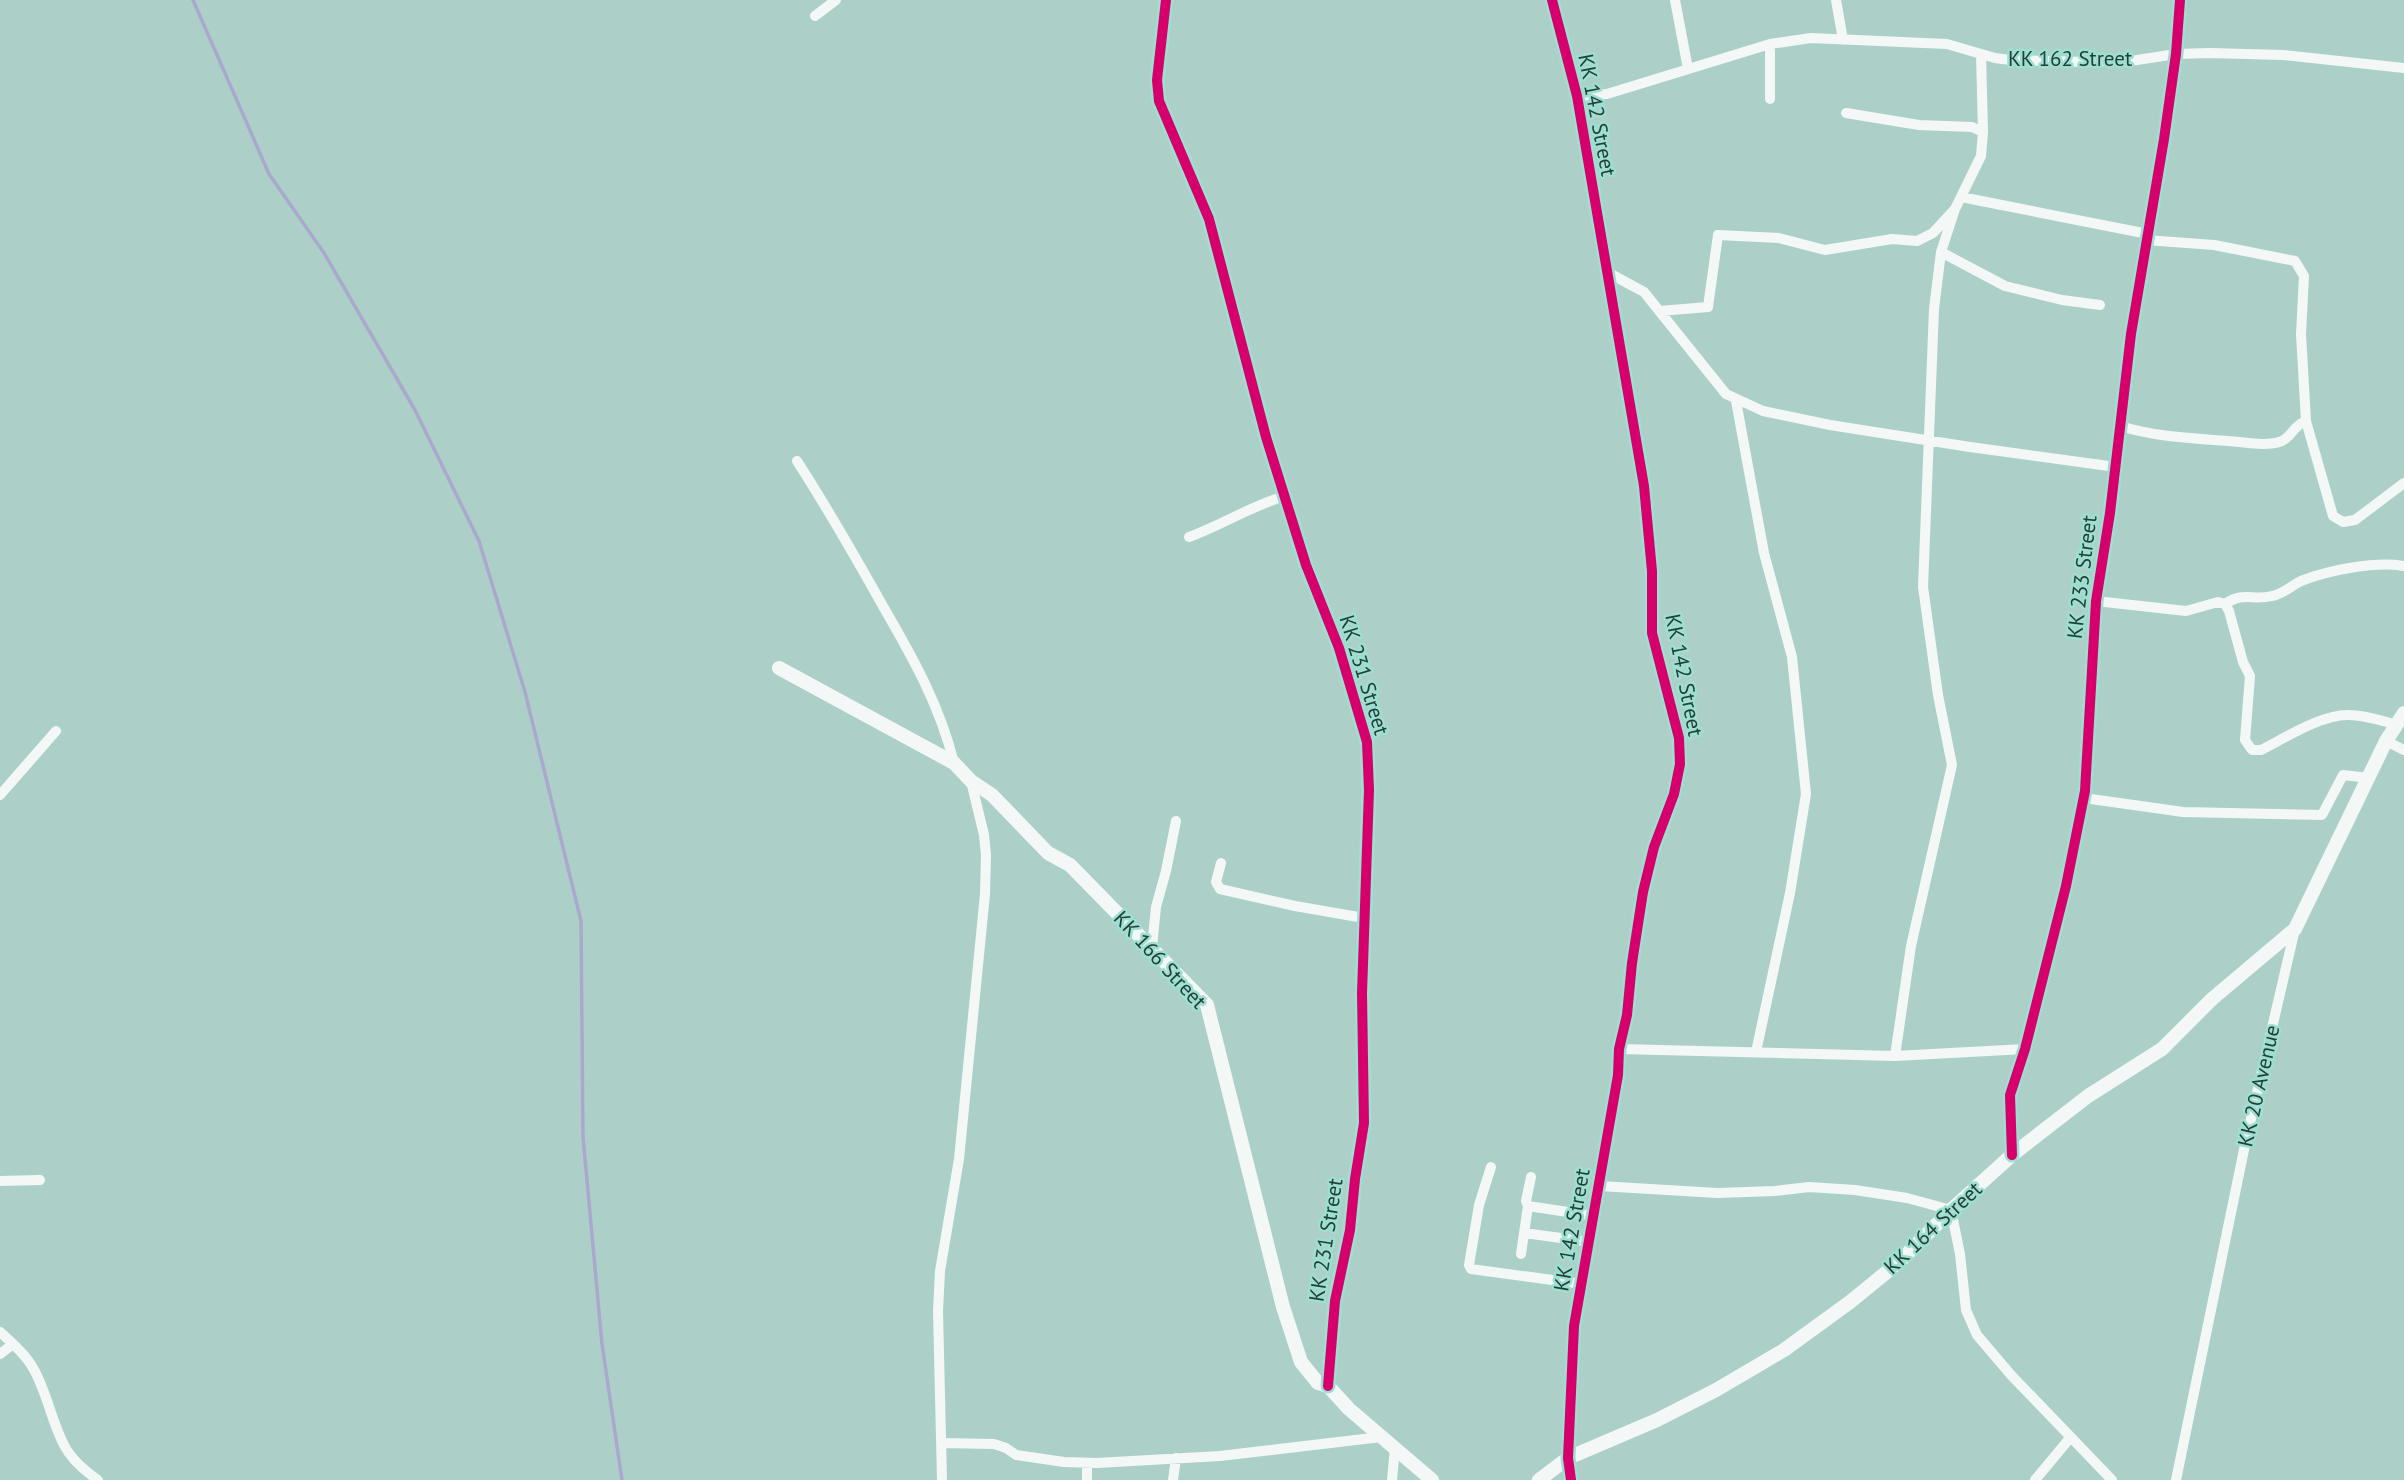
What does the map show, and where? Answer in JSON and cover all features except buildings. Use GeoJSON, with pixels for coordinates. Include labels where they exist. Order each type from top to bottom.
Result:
{"type":"FeatureCollection","features":[{"type":"Feature","properties":{"kind":"street"},"geometry":{"type":"LineString","coordinates":[[815,16],[836,0]]}},
{"type":"Feature","properties":{"kind":"street","name":"KK 231 Street"},"geometry":{"type":"LineString","coordinates":[[1166,0],[1157,80],[1159,101],[1209,219],[1266,437],[1306,565],[1339,648],[1367,742],[1369,790],[1362,993],[1364,1123],[1350,1230],[1335,1301],[1328,1386]]}},
{"type":"Feature","properties":{"kind":"street","name":"KK 142 Street"},"geometry":{"type":"LineString","coordinates":[[1552,0],[1577,96],[1644,486],[1650,546],[1653,633],[1679,738],[1679,764],[1674,794],[1654,848],[1643,892],[1627,1016],[1619,1049],[1618,1075],[1574,1326],[1568,1458],[1571,1480]]}},
{"type":"Feature","properties":{"kind":"street"},"geometry":{"type":"LineString","coordinates":[[1675,0],[1688,69]]}},
{"type":"Feature","properties":{"kind":"street"},"geometry":{"type":"LineString","coordinates":[[1836,0],[1843,40]]}},
{"type":"Feature","properties":{"kind":"street","name":"KK 233 Street"},"geometry":{"type":"LineString","coordinates":[[2012,1155],[2010,1095],[2025,1049],[2066,886],[2084,798],[2096,601],[2116,467],[2131,334],[2176,54],[2180,0]]}},
{"type":"Feature","properties":{"kind":"street","name":"KK 162 Street"},"geometry":{"type":"LineString","coordinates":[[1577,96],[1607,94],[1770,44],[1804,38],[1947,44],[2010,60],[2137,60],[2210,52],[2283,55],[2404,68]]}},
{"type":"Feature","properties":{"kind":"street"},"geometry":{"type":"LineString","coordinates":[[1770,44],[1770,99]]}},
{"type":"Feature","properties":{"kind":"street"},"geometry":{"type":"LineString","coordinates":[[1895,1056],[1912,946],[1952,765],[1938,695],[1923,587],[1927,439],[1934,309],[1941,252],[1955,209],[1981,156],[1981,54]]}},
{"type":"Feature","properties":{"kind":"street"},"geometry":{"type":"LineString","coordinates":[[1846,113],[1919,125],[1972,127],[1983,132]]}},
{"type":"Feature","properties":{"kind":"street"},"geometry":{"type":"LineString","coordinates":[[1961,197],[2147,237],[2214,245],[2295,261],[2304,276],[2301,334],[2306,421],[2333,516],[2343,522],[2356,520],[2404,483]]}},
{"type":"Feature","properties":{"kind":"street"},"geometry":{"type":"LineString","coordinates":[[1660,311],[1708,307],[1718,234],[1779,238],[1825,250],[1892,239],[1917,241],[1933,233],[1955,209]]}},
{"type":"Feature","properties":{"kind":"street"},"geometry":{"type":"LineString","coordinates":[[1941,252],[2005,286],[2062,300],[2099,305]]}},
{"type":"Feature","properties":{"kind":"street"},"geometry":{"type":"LineString","coordinates":[[1607,272],[1644,292],[1726,394],[1736,401],[1776,414],[2116,467]]}},
{"type":"Feature","properties":{"kind":"street"},"geometry":{"type":"LineString","coordinates":[[1736,401],[1764,553],[1792,657],[1806,794],[1790,893],[1756,1052]]}},
{"type":"Feature","properties":{"kind":"street"},"geometry":{"type":"LineString","coordinates":[[2120,426],[2171,437],[2258,444],[2280,442],[2301,422],[2306,421]]}},
{"type":"Feature","properties":{"kind":"street"},"geometry":{"type":"LineString","coordinates":[[797,461],[838,525],[923,677],[947,734],[954,763]]}},
{"type":"Feature","properties":{"kind":"street"},"geometry":{"type":"LineString","coordinates":[[1189,537],[1234,519],[1262,503],[1285,496]]}},
{"type":"Feature","properties":{"kind":"street"},"geometry":{"type":"LineString","coordinates":[[2225,604],[2239,596],[2269,597],[2282,593],[2299,582],[2340,570],[2386,564],[2404,566]]}},
{"type":"Feature","properties":{"kind":"street"},"geometry":{"type":"LineString","coordinates":[[2096,601],[2186,611],[2218,602],[2225,604],[2250,676],[2245,740],[2252,750],[2261,750],[2331,717],[2347,715],[2401,719]]}},
{"type":"Feature","properties":{"kind":"street","name":"KK 166 Street"},"geometry":{"type":"LineString","coordinates":[[779,668],[954,763],[971,781],[992,795],[1048,853],[1070,865],[1207,1006],[1283,1307],[1301,1362],[1318,1382],[1328,1386],[1381,1437],[1432,1480]]}},
{"type":"Feature","properties":{"kind":"street","name":"KK 20 Avenue"},"geometry":{"type":"LineString","coordinates":[[2176,1480],[2246,1140],[2295,929],[2386,741],[2401,719]]}},
{"type":"Feature","properties":{"kind":"street"},"geometry":{"type":"LineString","coordinates":[[0,795],[56,731]]}},
{"type":"Feature","properties":{"kind":"street"},"geometry":{"type":"LineString","coordinates":[[2386,741],[2404,750]]}},
{"type":"Feature","properties":{"kind":"street"},"geometry":{"type":"LineString","coordinates":[[2084,798],[2183,812],[2322,815],[2343,775],[2368,778]]}},
{"type":"Feature","properties":{"kind":"street"},"geometry":{"type":"LineString","coordinates":[[942,1480],[938,1311],[940,1270],[960,1159],[985,894],[984,835],[971,781]]}},
{"type":"Feature","properties":{"kind":"street"},"geometry":{"type":"LineString","coordinates":[[1152,947],[1156,907],[1176,821]]}},
{"type":"Feature","properties":{"kind":"street"},"geometry":{"type":"LineString","coordinates":[[1221,863],[1216,882],[1220,889],[1364,918]]}},
{"type":"Feature","properties":{"kind":"street","name":"KK 164 Street"},"geometry":{"type":"LineString","coordinates":[[1539,1480],[1568,1458],[1716,1391],[1784,1350],[1850,1302],[1899,1262],[2012,1155],[2088,1096],[2162,1049],[2212,999],[2295,929]]}},
{"type":"Feature","properties":{"kind":"street"},"geometry":{"type":"LineString","coordinates":[[1619,1049],[1895,1056],[2025,1049]]}},
{"type":"Feature","properties":{"kind":"street"},"geometry":{"type":"LineString","coordinates":[[1492,1167],[1479,1205],[1469,1265],[1471,1269],[1582,1284]]}},
{"type":"Feature","properties":{"kind":"street"},"geometry":{"type":"LineString","coordinates":[[1521,1254],[1531,1177]]}},
{"type":"Feature","properties":{"kind":"street"},"geometry":{"type":"LineString","coordinates":[[0,1181],[40,1180]]}},
{"type":"Feature","properties":{"kind":"street"},"geometry":{"type":"LineString","coordinates":[[1600,1186],[1717,1193],[1809,1187],[1856,1190],[1907,1198],[1951,1210],[1960,1254],[1966,1310],[1977,1335],[2011,1375],[2112,1480]]}},
{"type":"Feature","properties":{"kind":"street"},"geometry":{"type":"LineString","coordinates":[[1528,1206],[1594,1216]]}},
{"type":"Feature","properties":{"kind":"street"},"geometry":{"type":"LineString","coordinates":[[1524,1233],[1590,1242]]}},
{"type":"Feature","properties":{"kind":"street"},"geometry":{"type":"LineString","coordinates":[[0,1332],[27,1358],[34,1370],[46,1392],[64,1445],[83,1476],[98,1480]]}},
{"type":"Feature","properties":{"kind":"street"},"geometry":{"type":"LineString","coordinates":[[0,1354],[13,1344]]}},
{"type":"Feature","properties":{"kind":"street"},"geometry":{"type":"LineString","coordinates":[[942,1443],[994,1444],[1016,1455],[1087,1463],[1220,1456],[1381,1437]]}},
{"type":"Feature","properties":{"kind":"street"},"geometry":{"type":"LineString","coordinates":[[2035,1480],[2070,1438]]}},
{"type":"Feature","properties":{"kind":"street"},"geometry":{"type":"LineString","coordinates":[[1392,1480],[1395,1448]]}},
{"type":"Feature","properties":{"kind":"street"},"geometry":{"type":"LineString","coordinates":[[1173,1480],[1175,1458]]}},
{"type":"Feature","properties":{"kind":"street"},"geometry":{"type":"LineString","coordinates":[[1087,1463],[1087,1480]]}},
{"type":"Feature","properties":{"kind":"waterway"},"geometry":{"type":"LineString","coordinates":[[193,0],[269,174],[324,253],[415,410],[479,541],[525,692],[581,921],[583,1137],[602,1344],[622,1480]]}},
{"type":"Feature","properties":{"kind":"cycle path"},"geometry":{"type":"LineString","coordinates":[[1166,0],[1157,80],[1159,101],[1209,219],[1266,437],[1306,565],[1339,648],[1367,742],[1369,790],[1362,993],[1364,1123],[1350,1230],[1335,1301],[1328,1386]]}},
{"type":"Feature","properties":{"kind":"cycle path"},"geometry":{"type":"LineString","coordinates":[[1552,0],[1577,96],[1644,486],[1652,571],[1652,633],[1679,738],[1680,764],[1674,794],[1654,847],[1643,892],[1627,1015],[1619,1049],[1618,1075],[1574,1326],[1568,1458],[1571,1480]]}},
{"type":"Feature","properties":{"kind":"cycle path"},"geometry":{"type":"LineString","coordinates":[[2012,1155],[2010,1095],[2025,1049],[2066,886],[2085,791],[2096,601],[2110,513],[2131,334],[2176,54],[2180,0]]}}]}
